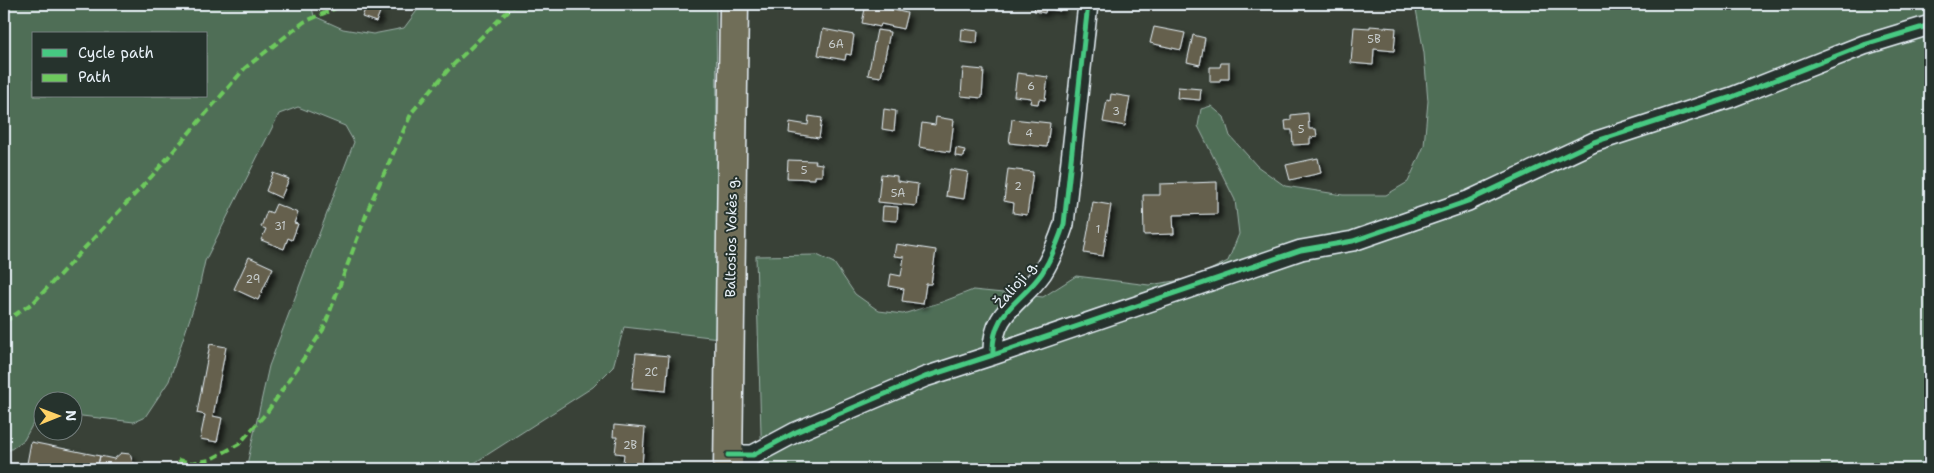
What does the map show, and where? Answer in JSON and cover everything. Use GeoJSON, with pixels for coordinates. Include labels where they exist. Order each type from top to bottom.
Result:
{"type":"FeatureCollection","features":[{"type":"Feature","properties":{"kind":"main road","name":"Baltosios Vokės g."},"geometry":{"type":"LineString","coordinates":[[728,462],[734,4]]}},
{"type":"Feature","properties":{"kind":"street","name":"Žalioji g."},"geometry":{"type":"LineString","coordinates":[[993,355],[996,329],[1005,310],[1041,274],[1057,248],[1064,224],[1088,4]]}},
{"type":"Feature","properties":{"kind":"street"},"geometry":{"type":"LineString","coordinates":[[728,462],[753,455],[796,432],[925,377],[1301,250],[1353,241],[1459,204],[1594,142],[1732,97],[1864,44],[1930,25]]}},
{"type":"Feature","properties":{"kind":"green space"},"geometry":{"type":"Polygon","coordinates":[[[4,4],[311,4],[314,16],[343,29],[373,34],[404,28],[422,4],[716,4],[719,338],[624,327],[613,367],[593,387],[465,469],[246,469],[269,366],[354,142],[345,126],[298,107],[279,114],[205,261],[197,297],[169,381],[145,417],[134,422],[82,416],[82,390],[32,390],[32,425],[24,440],[10,450],[4,449],[4,4]]]}},
{"type":"Feature","properties":{"kind":"green space"},"geometry":{"type":"Polygon","coordinates":[[[1415,4],[1930,4],[1930,469],[762,469],[756,256],[817,255],[834,263],[855,294],[879,311],[903,314],[973,290],[1043,297],[1076,276],[1149,285],[1194,278],[1228,261],[1239,234],[1235,200],[1198,126],[1201,109],[1211,106],[1224,117],[1230,136],[1257,166],[1285,186],[1343,195],[1386,195],[1408,182],[1424,146],[1428,101],[1424,53],[1415,4]]]}},
{"type":"Feature","properties":{"kind":"building"},"geometry":{"type":"Polygon","coordinates":[[[866,4],[907,13],[903,29],[881,24],[880,27],[862,23],[866,4]]]}},
{"type":"Feature","properties":{"kind":"building"},"geometry":{"type":"Polygon","coordinates":[[[1031,4],[1062,4],[1060,11],[1046,8],[1045,13],[1034,11],[1035,6],[1031,4]]]}},
{"type":"Feature","properties":{"kind":"building"},"geometry":{"type":"Polygon","coordinates":[[[366,7],[380,12],[376,22],[362,17],[366,7]]]}},
{"type":"Feature","properties":{"kind":"building"},"geometry":{"type":"Polygon","coordinates":[[[1370,26],[1396,28],[1394,51],[1374,49],[1373,65],[1351,63],[1354,27],[1370,28],[1370,26]]]}},
{"type":"Feature","properties":{"kind":"building"},"geometry":{"type":"Polygon","coordinates":[[[1154,27],[1185,33],[1181,50],[1150,43],[1154,27]]]}},
{"type":"Feature","properties":{"kind":"building"},"geometry":{"type":"Polygon","coordinates":[[[823,29],[854,35],[851,55],[846,54],[845,60],[818,55],[823,29]]]}},
{"type":"Feature","properties":{"kind":"building"},"geometry":{"type":"Polygon","coordinates":[[[962,29],[978,31],[977,43],[961,41],[962,29]]]}},
{"type":"Feature","properties":{"kind":"building"},"geometry":{"type":"Polygon","coordinates":[[[877,30],[890,32],[881,77],[868,75],[877,30]]]}},
{"type":"Feature","properties":{"kind":"building"},"geometry":{"type":"Polygon","coordinates":[[[1193,35],[1205,38],[1200,65],[1187,62],[1193,35]]]}},
{"type":"Feature","properties":{"kind":"building"},"geometry":{"type":"Polygon","coordinates":[[[1221,63],[1229,63],[1229,79],[1220,79],[1220,82],[1210,82],[1210,67],[1220,67],[1221,63]]]}},
{"type":"Feature","properties":{"kind":"building"},"geometry":{"type":"Polygon","coordinates":[[[963,68],[984,70],[982,98],[961,96],[963,68]]]}},
{"type":"Feature","properties":{"kind":"building"},"geometry":{"type":"Polygon","coordinates":[[[1017,73],[1048,77],[1045,100],[1039,99],[1038,104],[1030,103],[1031,98],[1014,96],[1017,73]]]}},
{"type":"Feature","properties":{"kind":"building"},"geometry":{"type":"Polygon","coordinates":[[[1178,87],[1201,89],[1200,100],[1177,98],[1178,87]]]}},
{"type":"Feature","properties":{"kind":"building"},"geometry":{"type":"Polygon","coordinates":[[[1111,94],[1130,97],[1125,126],[1103,122],[1107,100],[1110,101],[1111,94]]]}},
{"type":"Feature","properties":{"kind":"building"},"geometry":{"type":"Polygon","coordinates":[[[884,109],[896,111],[894,131],[882,129],[884,109]]]}},
{"type":"Feature","properties":{"kind":"building"},"geometry":{"type":"Polygon","coordinates":[[[1308,113],[1309,129],[1316,129],[1317,137],[1310,138],[1310,144],[1293,145],[1292,130],[1286,130],[1285,121],[1291,120],[1291,115],[1308,113]]]}},
{"type":"Feature","properties":{"kind":"building"},"geometry":{"type":"Polygon","coordinates":[[[809,116],[822,118],[819,138],[789,133],[790,122],[808,125],[809,116]]]}},
{"type":"Feature","properties":{"kind":"building"},"geometry":{"type":"Polygon","coordinates":[[[936,117],[954,120],[950,152],[919,147],[922,123],[935,125],[936,117]]]}},
{"type":"Feature","properties":{"kind":"building"},"geometry":{"type":"Polygon","coordinates":[[[1012,119],[1050,123],[1047,147],[1009,143],[1012,119]]]}},
{"type":"Feature","properties":{"kind":"building"},"geometry":{"type":"Polygon","coordinates":[[[956,148],[965,150],[964,157],[955,156],[956,148]]]}},
{"type":"Feature","properties":{"kind":"building"},"geometry":{"type":"Polygon","coordinates":[[[1318,158],[1321,173],[1290,180],[1286,165],[1318,158]]]}},
{"type":"Feature","properties":{"kind":"building"},"geometry":{"type":"Polygon","coordinates":[[[788,160],[816,161],[815,163],[822,164],[822,176],[815,176],[815,179],[787,178],[788,160]]]}},
{"type":"Feature","properties":{"kind":"building"},"geometry":{"type":"Polygon","coordinates":[[[950,169],[968,172],[964,199],[946,196],[950,169]]]}},
{"type":"Feature","properties":{"kind":"building"},"geometry":{"type":"Polygon","coordinates":[[[1008,169],[1033,172],[1027,215],[1013,213],[1014,203],[1004,201],[1008,169]]]}},
{"type":"Feature","properties":{"kind":"building"},"geometry":{"type":"Polygon","coordinates":[[[273,173],[289,179],[281,198],[266,191],[273,173]]]}},
{"type":"Feature","properties":{"kind":"building"},"geometry":{"type":"Polygon","coordinates":[[[881,174],[897,176],[897,181],[918,184],[916,206],[878,202],[881,174]]]}},
{"type":"Feature","properties":{"kind":"building"},"geometry":{"type":"Polygon","coordinates":[[[1217,182],[1217,214],[1173,215],[1174,234],[1144,235],[1143,195],[1160,195],[1160,184],[1217,182]]]}},
{"type":"Feature","properties":{"kind":"building"},"geometry":{"type":"Polygon","coordinates":[[[1093,202],[1111,205],[1103,256],[1084,253],[1093,202]]]}},
{"type":"Feature","properties":{"kind":"building"},"geometry":{"type":"Polygon","coordinates":[[[276,204],[298,213],[294,223],[298,224],[292,240],[288,238],[284,249],[261,240],[266,229],[261,227],[267,211],[272,213],[276,204]]]}},
{"type":"Feature","properties":{"kind":"building"},"geometry":{"type":"Polygon","coordinates":[[[883,206],[898,207],[897,221],[882,220],[883,206]]]}},
{"type":"Feature","properties":{"kind":"building"},"geometry":{"type":"Polygon","coordinates":[[[896,244],[936,250],[931,284],[926,284],[923,304],[902,301],[904,289],[889,286],[891,274],[901,276],[904,257],[894,256],[896,244]]]}},
{"type":"Feature","properties":{"kind":"building"},"geometry":{"type":"Polygon","coordinates":[[[249,257],[273,268],[258,300],[234,289],[249,257]]]}},
{"type":"Feature","properties":{"kind":"building"},"geometry":{"type":"Polygon","coordinates":[[[210,344],[226,347],[213,416],[222,418],[217,442],[200,439],[205,415],[197,413],[210,344]]]}},
{"type":"Feature","properties":{"kind":"building"},"geometry":{"type":"Polygon","coordinates":[[[636,353],[669,356],[666,391],[632,388],[636,353]]]}},
{"type":"Feature","properties":{"kind":"building"},"geometry":{"type":"Polygon","coordinates":[[[614,425],[645,428],[642,465],[623,463],[624,454],[615,453],[617,437],[613,437],[614,425]]]}},
{"type":"Feature","properties":{"kind":"building"},"geometry":{"type":"Polygon","coordinates":[[[31,442],[100,456],[97,469],[26,469],[31,442]]]}},
{"type":"Feature","properties":{"kind":"building"},"geometry":{"type":"Polygon","coordinates":[[[121,453],[130,454],[133,463],[162,469],[97,469],[100,456],[114,459],[121,453]]]}},
{"type":"Feature","properties":{"kind":"marked path"},"geometry":{"type":"LineString","coordinates":[[4,322],[34,302],[152,176],[245,68],[304,22],[345,4]]}},
{"type":"Feature","properties":{"kind":"marked path"},"geometry":{"type":"LineString","coordinates":[[178,460],[192,463],[210,460],[239,444],[268,411],[323,330],[371,202],[412,112],[449,69],[515,4]]}},
{"type":"Feature","properties":{"kind":"cycle path"},"geometry":{"type":"LineString","coordinates":[[728,455],[753,455],[796,432],[925,377],[993,355],[994,340],[1002,318],[1042,273],[1064,224],[1088,4]]}},
{"type":"Feature","properties":{"kind":"cycle path"},"geometry":{"type":"LineString","coordinates":[[993,355],[1301,250],[1353,241],[1468,201],[1594,142],[1732,97],[1864,45],[1930,25]]}}]}
